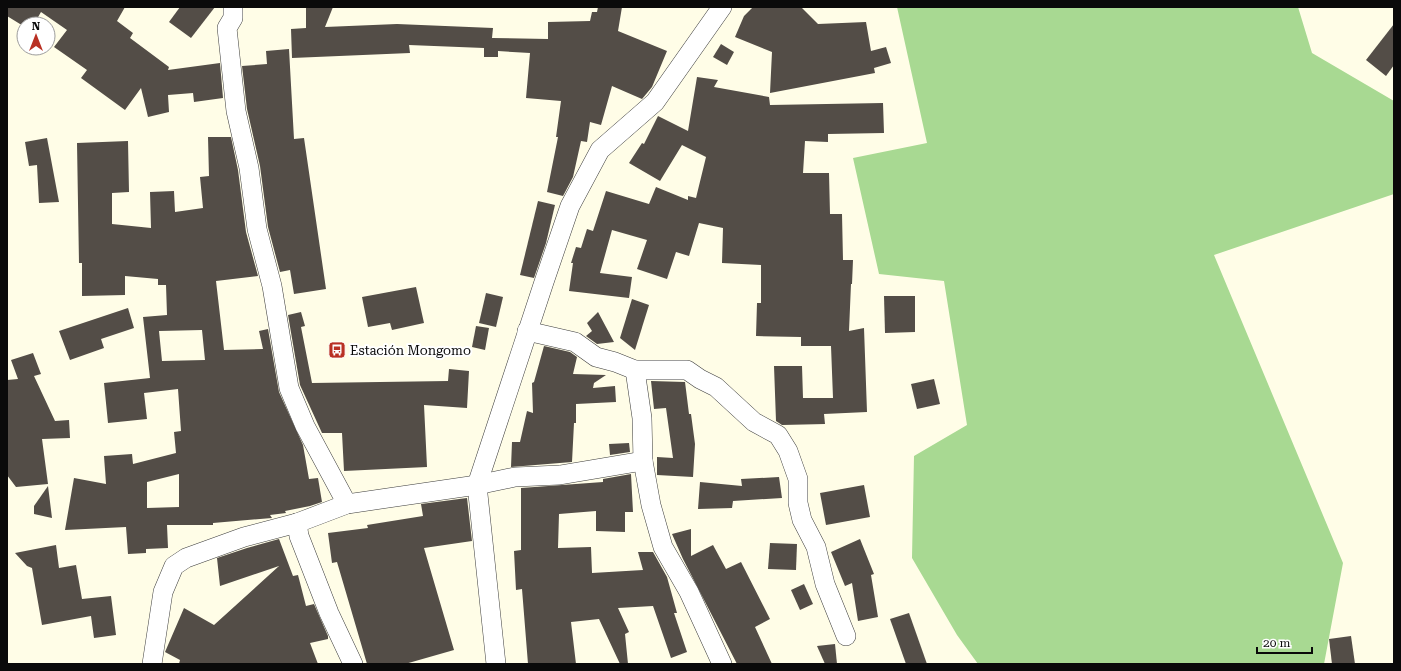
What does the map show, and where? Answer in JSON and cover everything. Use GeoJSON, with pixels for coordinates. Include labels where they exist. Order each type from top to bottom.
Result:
{"type":"FeatureCollection","features":[{"type":"Feature","properties":{"kind":"street"},"geometry":{"type":"LineString","coordinates":[[233,7],[233,18],[227,28],[236,111],[249,168],[257,229],[272,286],[289,388],[305,426],[347,504]]}},
{"type":"Feature","properties":{"kind":"street"},"geometry":{"type":"LineString","coordinates":[[496,664],[477,485],[527,331],[570,206],[600,150],[655,102],[722,7]]}},
{"type":"Feature","properties":{"kind":"street"},"geometry":{"type":"LineString","coordinates":[[527,331],[575,342],[596,358],[615,362],[635,370],[688,370],[700,380],[716,387],[754,422],[778,435],[788,451],[798,479],[798,503],[802,520],[816,547],[825,584],[846,636]]}},
{"type":"Feature","properties":{"kind":"street"},"geometry":{"type":"LineString","coordinates":[[635,370],[642,418],[643,461],[651,505],[663,547],[689,592],[722,664]]}},
{"type":"Feature","properties":{"kind":"street"},"geometry":{"type":"LineString","coordinates":[[152,664],[163,592],[174,566],[186,558],[244,537],[297,523],[347,504],[477,485],[515,477],[560,475],[643,461]]}},
{"type":"Feature","properties":{"kind":"street"},"geometry":{"type":"LineString","coordinates":[[297,523],[299,536],[329,613],[353,664]]}},
{"type":"Feature","properties":{"kind":"green space"},"geometry":{"type":"Polygon","coordinates":[[[897,7],[1298,7],[1312,53],[1394,101],[1394,194],[1214,255],[1343,563],[1324,664],[978,664],[957,635],[912,558],[914,456],[967,425],[944,281],[879,274],[853,158],[927,143],[897,7]]]}},
{"type":"Feature","properties":{"kind":"building"},"geometry":{"type":"Polygon","coordinates":[[[7,7],[125,7],[117,21],[133,33],[130,38],[169,67],[168,70],[220,63],[223,98],[194,102],[193,93],[168,95],[169,112],[148,117],[141,88],[125,110],[81,78],[87,70],[56,48],[56,44],[67,30],[56,22],[56,16],[47,16],[41,12],[39,16],[16,16],[16,22],[7,16],[7,7]]]}},
{"type":"Feature","properties":{"kind":"building"},"geometry":{"type":"Polygon","coordinates":[[[180,7],[215,7],[191,38],[169,22],[180,7]]]}},
{"type":"Feature","properties":{"kind":"building"},"geometry":{"type":"Polygon","coordinates":[[[306,7],[333,7],[325,27],[397,24],[493,28],[492,38],[548,39],[548,22],[590,21],[592,12],[597,12],[598,7],[622,7],[618,31],[667,51],[652,87],[642,99],[612,86],[601,125],[590,122],[587,142],[581,141],[573,177],[563,196],[547,192],[558,137],[556,137],[561,101],[526,98],[530,53],[498,51],[498,57],[484,57],[484,48],[409,45],[410,53],[292,58],[291,29],[306,28],[306,7]]]}},
{"type":"Feature","properties":{"kind":"building"},"geometry":{"type":"Polygon","coordinates":[[[753,7],[801,7],[818,24],[866,22],[871,51],[886,47],[891,63],[874,68],[875,73],[770,93],[772,52],[735,37],[744,16],[753,7]]]}},
{"type":"Feature","properties":{"kind":"building"},"geometry":{"type":"Polygon","coordinates":[[[1394,24],[1394,65],[1386,76],[1366,60],[1394,24]]]}},
{"type":"Feature","properties":{"kind":"building"},"geometry":{"type":"Polygon","coordinates":[[[721,44],[734,52],[727,65],[713,57],[721,44]]]}},
{"type":"Feature","properties":{"kind":"building"},"geometry":{"type":"Polygon","coordinates":[[[289,49],[294,139],[304,138],[326,289],[294,294],[290,270],[280,272],[268,227],[260,166],[247,109],[242,66],[267,64],[266,51],[289,49]]]}},
{"type":"Feature","properties":{"kind":"building"},"geometry":{"type":"Polygon","coordinates":[[[697,77],[718,80],[714,87],[769,97],[770,105],[883,103],[884,133],[828,134],[828,142],[805,141],[803,173],[829,173],[830,214],[842,214],[843,260],[853,260],[849,331],[864,328],[867,412],[824,414],[825,424],[782,425],[776,421],[774,366],[802,366],[803,398],[833,398],[831,346],[801,346],[801,337],[756,336],[757,303],[761,303],[761,265],[722,263],[723,228],[699,223],[689,256],[676,252],[667,279],[637,269],[647,240],[612,230],[600,273],[632,277],[629,298],[569,291],[573,263],[571,263],[576,247],[581,248],[587,229],[593,231],[606,191],[649,204],[656,187],[688,200],[688,196],[696,198],[706,157],[682,145],[660,181],[629,163],[642,143],[644,144],[658,116],[688,131],[697,77]]]}},
{"type":"Feature","properties":{"kind":"building"},"geometry":{"type":"Polygon","coordinates":[[[208,137],[231,137],[238,170],[246,232],[258,276],[216,281],[224,350],[263,349],[259,331],[268,329],[279,392],[303,445],[309,479],[318,478],[322,502],[285,511],[286,513],[270,515],[272,518],[213,523],[213,525],[167,525],[168,548],[146,549],[146,553],[128,554],[126,527],[65,530],[74,478],[106,484],[104,456],[132,454],[133,464],[176,453],[174,432],[181,431],[178,389],[144,393],[147,419],[108,423],[104,383],[150,378],[143,317],[167,315],[166,285],[158,285],[158,279],[125,276],[125,295],[82,296],[82,263],[79,263],[77,143],[128,141],[129,192],[112,193],[112,224],[151,228],[150,192],[174,191],[175,212],[203,208],[200,177],[209,176],[208,137]],[[202,330],[159,331],[162,361],[205,360],[202,330]],[[179,474],[147,482],[147,508],[179,507],[179,474]]]}},
{"type":"Feature","properties":{"kind":"building"},"geometry":{"type":"Polygon","coordinates":[[[47,138],[59,202],[39,203],[37,165],[29,166],[25,142],[47,138]]]}},
{"type":"Feature","properties":{"kind":"building"},"geometry":{"type":"Polygon","coordinates":[[[538,201],[555,205],[546,243],[534,278],[520,275],[538,201]]]}},
{"type":"Feature","properties":{"kind":"building"},"geometry":{"type":"Polygon","coordinates":[[[416,287],[424,323],[392,330],[390,323],[368,327],[362,297],[416,287]]]}},
{"type":"Feature","properties":{"kind":"building"},"geometry":{"type":"Polygon","coordinates":[[[486,293],[503,297],[496,327],[479,323],[486,293]]]}},
{"type":"Feature","properties":{"kind":"building"},"geometry":{"type":"Polygon","coordinates":[[[884,296],[915,296],[915,332],[885,333],[884,296]]]}},
{"type":"Feature","properties":{"kind":"building"},"geometry":{"type":"Polygon","coordinates":[[[632,299],[649,305],[635,350],[620,338],[632,299]]]}},
{"type":"Feature","properties":{"kind":"building"},"geometry":{"type":"Polygon","coordinates":[[[128,308],[134,328],[101,339],[104,348],[70,360],[59,331],[128,308]]]}},
{"type":"Feature","properties":{"kind":"building"},"geometry":{"type":"Polygon","coordinates":[[[301,312],[305,326],[301,327],[312,383],[448,381],[449,369],[469,371],[467,408],[424,405],[427,467],[344,471],[342,433],[322,433],[300,385],[288,315],[301,312]]]}},
{"type":"Feature","properties":{"kind":"building"},"geometry":{"type":"Polygon","coordinates":[[[598,312],[614,342],[597,344],[586,336],[592,331],[587,323],[598,312]]]}},
{"type":"Feature","properties":{"kind":"building"},"geometry":{"type":"Polygon","coordinates":[[[476,326],[489,328],[485,350],[472,347],[476,326]]]}},
{"type":"Feature","properties":{"kind":"building"},"geometry":{"type":"Polygon","coordinates":[[[544,346],[570,352],[577,357],[573,374],[606,375],[594,383],[593,388],[615,386],[616,402],[576,404],[576,423],[574,423],[572,462],[511,467],[512,442],[520,442],[527,411],[533,413],[532,383],[534,382],[544,346]]]}},
{"type":"Feature","properties":{"kind":"building"},"geometry":{"type":"Polygon","coordinates":[[[33,353],[41,374],[34,376],[55,421],[69,420],[70,438],[42,439],[48,484],[16,487],[7,475],[7,380],[18,379],[11,360],[33,353]]]}},
{"type":"Feature","properties":{"kind":"building"},"geometry":{"type":"Polygon","coordinates":[[[934,379],[940,404],[917,409],[911,384],[934,379]]]}},
{"type":"Feature","properties":{"kind":"building"},"geometry":{"type":"Polygon","coordinates":[[[651,381],[685,382],[695,444],[693,477],[657,475],[657,457],[673,458],[666,408],[654,409],[651,381]]]}},
{"type":"Feature","properties":{"kind":"building"},"geometry":{"type":"Polygon","coordinates":[[[629,443],[630,452],[610,455],[609,444],[629,443]]]}},
{"type":"Feature","properties":{"kind":"building"},"geometry":{"type":"Polygon","coordinates":[[[631,474],[633,512],[625,512],[625,532],[596,531],[596,511],[559,514],[558,548],[591,547],[592,573],[643,570],[638,552],[653,552],[667,577],[677,613],[674,613],[687,652],[671,658],[653,606],[618,608],[629,632],[625,634],[628,664],[620,664],[599,619],[571,622],[576,664],[528,664],[522,589],[516,590],[514,551],[521,550],[521,488],[603,482],[603,479],[631,474]]]}},
{"type":"Feature","properties":{"kind":"building"},"geometry":{"type":"Polygon","coordinates":[[[779,477],[782,498],[733,501],[732,508],[698,509],[700,482],[742,486],[741,479],[779,477]]]}},
{"type":"Feature","properties":{"kind":"building"},"geometry":{"type":"Polygon","coordinates":[[[864,485],[870,517],[826,525],[820,493],[864,485]]]}},
{"type":"Feature","properties":{"kind":"building"},"geometry":{"type":"Polygon","coordinates":[[[48,486],[52,518],[34,514],[34,506],[48,486]]]}},
{"type":"Feature","properties":{"kind":"building"},"geometry":{"type":"Polygon","coordinates":[[[467,498],[472,541],[424,548],[454,650],[405,664],[367,664],[337,562],[332,563],[328,533],[368,528],[367,525],[423,516],[421,504],[467,498]]]}},
{"type":"Feature","properties":{"kind":"building"},"geometry":{"type":"Polygon","coordinates":[[[691,529],[691,556],[713,545],[726,569],[741,562],[770,619],[755,627],[772,664],[737,664],[683,559],[672,534],[691,529]]]}},
{"type":"Feature","properties":{"kind":"building"},"geometry":{"type":"Polygon","coordinates":[[[279,539],[293,576],[298,575],[306,606],[314,604],[328,636],[328,639],[310,643],[318,664],[179,664],[180,660],[165,652],[184,608],[214,625],[279,566],[220,586],[217,558],[279,539]]]}},
{"type":"Feature","properties":{"kind":"building"},"geometry":{"type":"Polygon","coordinates":[[[860,539],[874,574],[871,575],[878,617],[858,621],[852,583],[845,586],[831,552],[860,539]]]}},
{"type":"Feature","properties":{"kind":"building"},"geometry":{"type":"Polygon","coordinates":[[[770,543],[797,544],[796,570],[768,569],[770,543]]]}},
{"type":"Feature","properties":{"kind":"building"},"geometry":{"type":"Polygon","coordinates":[[[56,545],[59,568],[76,565],[82,599],[111,596],[116,635],[94,638],[91,616],[42,625],[32,568],[27,566],[15,553],[56,545]]]}},
{"type":"Feature","properties":{"kind":"building"},"geometry":{"type":"Polygon","coordinates":[[[804,584],[813,604],[800,610],[791,590],[804,584]]]}},
{"type":"Feature","properties":{"kind":"building"},"geometry":{"type":"Polygon","coordinates":[[[909,613],[927,664],[906,664],[890,619],[909,613]]]}},
{"type":"Feature","properties":{"kind":"building"},"geometry":{"type":"Polygon","coordinates":[[[1351,636],[1355,664],[1332,664],[1329,639],[1351,636]]]}},
{"type":"Feature","properties":{"kind":"building"},"geometry":{"type":"Polygon","coordinates":[[[835,644],[837,664],[825,664],[817,646],[835,644]]]}},
{"type":"Feature","properties":{"kind":"place","name":"Estación Mongomo"},"geometry":{"type":"Point","coordinates":[337,350]}}]}
